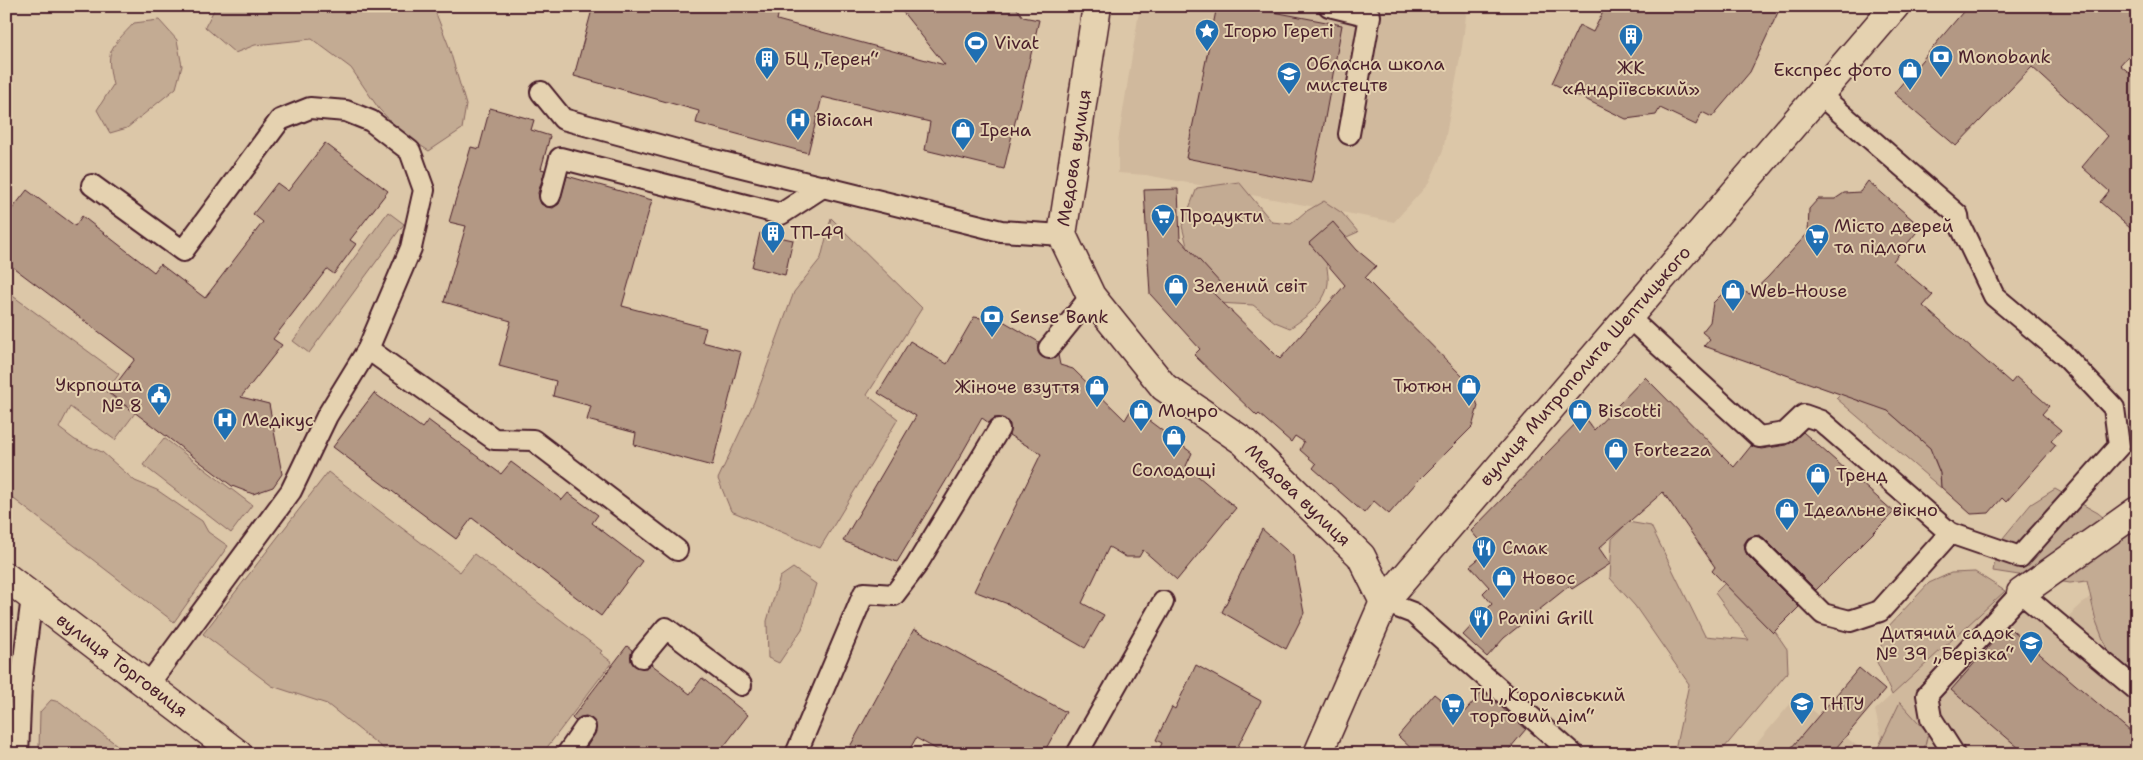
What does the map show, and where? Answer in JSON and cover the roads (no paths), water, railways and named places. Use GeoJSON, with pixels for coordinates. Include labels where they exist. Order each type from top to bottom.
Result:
{"type":"FeatureCollection","features":[{"type":"Feature","properties":{"kind":"street","name":"Медова вулиця"},"geometry":{"type":"LineString","coordinates":[[1097,6],[1062,236],[1091,296],[1164,388],[1243,441],[1361,556],[1384,602]]}},
{"type":"Feature","properties":{"kind":"street","name":"вулиця Митрополита Шептицького"},"geometry":{"type":"LineString","coordinates":[[1318,754],[1384,602],[1627,316],[1895,6]]}},
{"type":"Feature","properties":{"kind":"street"},"geometry":{"type":"LineString","coordinates":[[2021,593],[2137,511]]}},
{"type":"Feature","properties":{"kind":"street","name":"вулиця Торговиця"},"geometry":{"type":"LineString","coordinates":[[6,577],[238,754]]}},
{"type":"Feature","properties":{"kind":"lane"},"geometry":{"type":"LineString","coordinates":[[1329,6],[1370,16],[1349,134]]}},
{"type":"Feature","properties":{"kind":"lane"},"geometry":{"type":"LineString","coordinates":[[541,92],[563,119],[710,159],[1001,231],[1062,236]]}},
{"type":"Feature","properties":{"kind":"lane"},"geometry":{"type":"LineString","coordinates":[[1627,316],[1759,437],[1785,433],[1804,415],[1821,422],[1950,533],[2020,557],[2119,446],[2114,408],[2063,354],[1994,296],[1958,215],[1819,94]]}},
{"type":"Feature","properties":{"kind":"lane"},"geometry":{"type":"LineString","coordinates":[[92,185],[183,251],[280,120],[310,108],[346,111],[371,121],[410,151],[424,190],[411,248],[368,349],[327,416],[291,491],[148,685]]}},
{"type":"Feature","properties":{"kind":"lane"},"geometry":{"type":"LineString","coordinates":[[550,196],[560,158],[781,214],[824,186]]}},
{"type":"Feature","properties":{"kind":"lane"},"geometry":{"type":"LineString","coordinates":[[1049,348],[1091,296]]}},
{"type":"Feature","properties":{"kind":"lane"},"geometry":{"type":"LineString","coordinates":[[368,349],[494,439],[533,440],[678,550]]}},
{"type":"Feature","properties":{"kind":"lane"},"geometry":{"type":"LineString","coordinates":[[796,754],[864,593],[894,595],[916,566],[999,428]]}},
{"type":"Feature","properties":{"kind":"lane"},"geometry":{"type":"LineString","coordinates":[[1756,547],[1823,614],[1850,622],[1880,611],[1950,533]]}},
{"type":"Feature","properties":{"kind":"lane"},"geometry":{"type":"LineString","coordinates":[[1954,754],[1931,718],[1927,695],[2021,593],[2137,690]]}},
{"type":"Feature","properties":{"kind":"lane"},"geometry":{"type":"LineString","coordinates":[[18,754],[21,683],[32,597]]}},
{"type":"Feature","properties":{"kind":"lane"},"geometry":{"type":"LineString","coordinates":[[1078,754],[1162,602]]}},
{"type":"Feature","properties":{"kind":"lane"},"geometry":{"type":"LineString","coordinates":[[1384,602],[1412,614],[1573,754]]}},
{"type":"Feature","properties":{"kind":"lane"},"geometry":{"type":"LineString","coordinates":[[642,658],[666,628],[741,685]]}},
{"type":"Feature","properties":{"kind":"lane"},"geometry":{"type":"LineString","coordinates":[[567,754],[585,728]]}},
{"type":"Feature","properties":{"kind":"place","name":"Ігорю Гереті"},"geometry":{"type":"Point","coordinates":[1207,52]}},
{"type":"Feature","properties":{"kind":"place","name":"ЖК «Андріївський»"},"geometry":{"type":"Point","coordinates":[1631,57]}},
{"type":"Feature","properties":{"kind":"place","name":"Vivat"},"geometry":{"type":"Point","coordinates":[976,64]}},
{"type":"Feature","properties":{"kind":"place","name":"Monobank"},"geometry":{"type":"Point","coordinates":[1941,78]}},
{"type":"Feature","properties":{"kind":"place","name":"БЦ „Терен“"},"geometry":{"type":"Point","coordinates":[767,80]}},
{"type":"Feature","properties":{"kind":"place","name":"Експрес фото"},"geometry":{"type":"Point","coordinates":[1910,91]}},
{"type":"Feature","properties":{"kind":"place","name":"Обласна школа мистецтв"},"geometry":{"type":"Point","coordinates":[1289,95]}},
{"type":"Feature","properties":{"kind":"place","name":"Віасан"},"geometry":{"type":"Point","coordinates":[798,141]}},
{"type":"Feature","properties":{"kind":"place","name":"Ірена"},"geometry":{"type":"Point","coordinates":[963,151]}},
{"type":"Feature","properties":{"kind":"place","name":"Продукти"},"geometry":{"type":"Point","coordinates":[1163,237]}},
{"type":"Feature","properties":{"kind":"place","name":"ТП-49"},"geometry":{"type":"Point","coordinates":[773,254]}},
{"type":"Feature","properties":{"kind":"place","name":"Місто дверей та підлоги"},"geometry":{"type":"Point","coordinates":[1817,257]}},
{"type":"Feature","properties":{"kind":"place","name":"Зелений світ"},"geometry":{"type":"Point","coordinates":[1176,307]}},
{"type":"Feature","properties":{"kind":"place","name":"Web-House"},"geometry":{"type":"Point","coordinates":[1733,312]}},
{"type":"Feature","properties":{"kind":"place","name":"Sense Bank"},"geometry":{"type":"Point","coordinates":[992,338]}},
{"type":"Feature","properties":{"kind":"place","name":"Тютюн"},"geometry":{"type":"Point","coordinates":[1469,407]}},
{"type":"Feature","properties":{"kind":"place","name":"Жіноче взуття"},"geometry":{"type":"Point","coordinates":[1097,408]}},
{"type":"Feature","properties":{"kind":"place","name":"Укрпошта № 8"},"geometry":{"type":"Point","coordinates":[159,416]}},
{"type":"Feature","properties":{"kind":"place","name":"Монро"},"geometry":{"type":"Point","coordinates":[1141,432]}},
{"type":"Feature","properties":{"kind":"place","name":"Biscotti"},"geometry":{"type":"Point","coordinates":[1580,432]}},
{"type":"Feature","properties":{"kind":"place","name":"Медікус"},"geometry":{"type":"Point","coordinates":[225,441]}},
{"type":"Feature","properties":{"kind":"place","name":"Солодощі"},"geometry":{"type":"Point","coordinates":[1174,458]}},
{"type":"Feature","properties":{"kind":"place","name":"Fortezza"},"geometry":{"type":"Point","coordinates":[1616,471]}},
{"type":"Feature","properties":{"kind":"place","name":"Тренд"},"geometry":{"type":"Point","coordinates":[1818,496]}},
{"type":"Feature","properties":{"kind":"place","name":"Ідеальне вікно"},"geometry":{"type":"Point","coordinates":[1787,531]}},
{"type":"Feature","properties":{"kind":"place","name":"Смак"},"geometry":{"type":"Point","coordinates":[1484,569]}},
{"type":"Feature","properties":{"kind":"place","name":"Новос"},"geometry":{"type":"Point","coordinates":[1504,599]}},
{"type":"Feature","properties":{"kind":"place","name":"Panini Grill"},"geometry":{"type":"Point","coordinates":[1481,639]}},
{"type":"Feature","properties":{"kind":"place","name":"Дитячий садок № 39 „Берізка“"},"geometry":{"type":"Point","coordinates":[2031,664]}},
{"type":"Feature","properties":{"kind":"place","name":"ТНТУ"},"geometry":{"type":"Point","coordinates":[1802,725]}},
{"type":"Feature","properties":{"kind":"place","name":"ТЦ „Королівський торговий дім“"},"geometry":{"type":"Point","coordinates":[1453,726]}}]}
